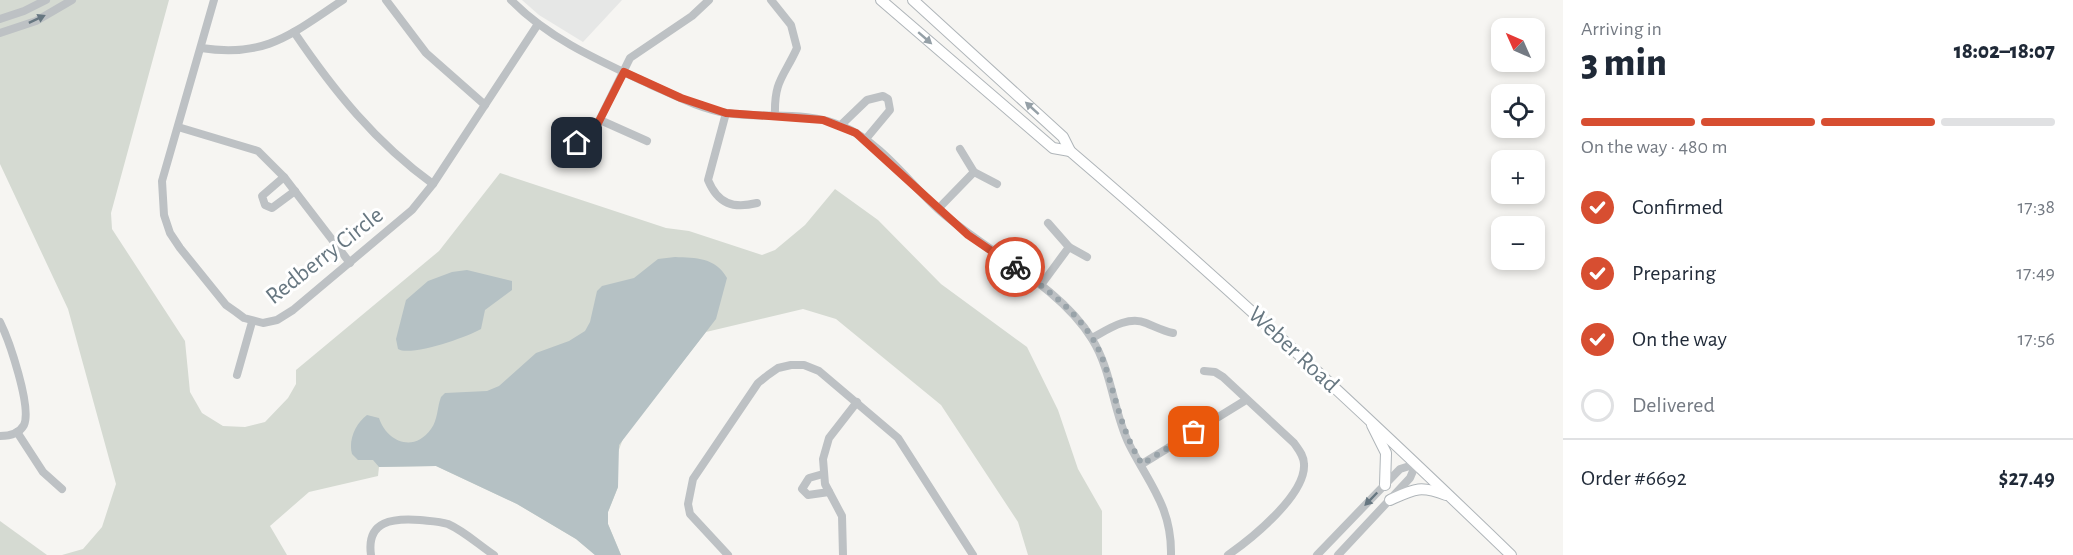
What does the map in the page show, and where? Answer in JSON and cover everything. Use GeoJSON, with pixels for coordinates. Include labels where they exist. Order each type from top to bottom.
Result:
{"type":"FeatureCollection","features":[{"type":"Feature","properties":{"kind":"main road","name":"Weber Road"},"geometry":{"type":"LineString","coordinates":[[880,0],[1053,148],[1070,151]]}},
{"type":"Feature","properties":{"kind":"main road","name":"Weber Road"},"geometry":{"type":"LineString","coordinates":[[913,0],[1063,137],[1070,151],[1206,267],[1511,555]]}},
{"type":"Feature","properties":{"kind":"main road"},"geometry":{"type":"LineString","coordinates":[[1370,420],[1386,453],[1385,485]]}},
{"type":"Feature","properties":{"kind":"main road"},"geometry":{"type":"LineString","coordinates":[[1390,500],[1417,488],[1428,488],[1451,498]]}},
{"type":"Feature","properties":{"kind":"street"},"geometry":{"type":"LineString","coordinates":[[0,19],[46,0]]}},
{"type":"Feature","properties":{"kind":"street"},"geometry":{"type":"LineString","coordinates":[[0,33],[36,21],[72,0]]}},
{"type":"Feature","properties":{"kind":"street","name":"Redberry Circle"},"geometry":{"type":"LineString","coordinates":[[214,0],[162,181],[164,215],[170,233],[226,305],[252,322],[263,323],[277,320],[350,263],[412,210],[433,184],[538,24]]}},
{"type":"Feature","properties":{"kind":"street"},"geometry":{"type":"LineString","coordinates":[[201,48],[242,51],[262,47],[294,32],[343,0]]}},
{"type":"Feature","properties":{"kind":"street"},"geometry":{"type":"LineString","coordinates":[[386,0],[426,53],[485,105]]}},
{"type":"Feature","properties":{"kind":"street"},"geometry":{"type":"LineString","coordinates":[[511,0],[538,24],[624,72],[681,98],[726,113],[776,115],[823,120],[841,125],[866,140],[968,235],[1060,300],[1092,338],[1102,358],[1130,444],[1167,516],[1171,555]]}},
{"type":"Feature","properties":{"kind":"street"},"geometry":{"type":"LineString","coordinates":[[577,143],[592,135],[630,58],[692,16],[709,0]]}},
{"type":"Feature","properties":{"kind":"street"},"geometry":{"type":"LineString","coordinates":[[771,0],[791,25],[797,48],[774,93],[776,115]]}},
{"type":"Feature","properties":{"kind":"street"},"geometry":{"type":"LineString","coordinates":[[294,32],[356,116],[397,156],[433,184]]}},
{"type":"Feature","properties":{"kind":"street"},"geometry":{"type":"LineString","coordinates":[[841,125],[867,100],[882,96],[888,99],[890,111],[866,140]]}},
{"type":"Feature","properties":{"kind":"street"},"geometry":{"type":"LineString","coordinates":[[726,113],[708,180],[716,196],[725,203],[739,208],[757,203]]}},
{"type":"Feature","properties":{"kind":"street"},"geometry":{"type":"LineString","coordinates":[[600,120],[647,141]]}},
{"type":"Feature","properties":{"kind":"street"},"geometry":{"type":"LineString","coordinates":[[178,127],[258,151],[284,177],[350,263]]}},
{"type":"Feature","properties":{"kind":"street"},"geometry":{"type":"LineString","coordinates":[[960,149],[974,172],[997,184]]}},
{"type":"Feature","properties":{"kind":"street"},"geometry":{"type":"LineString","coordinates":[[938,209],[974,172]]}},
{"type":"Feature","properties":{"kind":"street"},"geometry":{"type":"LineString","coordinates":[[284,177],[262,196],[265,206],[272,208],[295,191]]}},
{"type":"Feature","properties":{"kind":"street"},"geometry":{"type":"LineString","coordinates":[[1048,223],[1069,247],[1087,257]]}},
{"type":"Feature","properties":{"kind":"street"},"geometry":{"type":"LineString","coordinates":[[1041,285],[1069,247]]}},
{"type":"Feature","properties":{"kind":"street"},"geometry":{"type":"LineString","coordinates":[[1092,338],[1120,324],[1134,321],[1144,322],[1173,333]]}},
{"type":"Feature","properties":{"kind":"street"},"geometry":{"type":"LineString","coordinates":[[0,322],[14,355],[26,411],[23,426],[17,432],[0,436]]}},
{"type":"Feature","properties":{"kind":"street"},"geometry":{"type":"LineString","coordinates":[[237,375],[252,322]]}},
{"type":"Feature","properties":{"kind":"street"},"geometry":{"type":"LineString","coordinates":[[728,555],[690,514],[689,490],[693,479],[758,383],[778,368],[804,365],[819,371],[898,438],[973,555]]}},
{"type":"Feature","properties":{"kind":"street"},"geometry":{"type":"LineString","coordinates":[[1204,371],[1215,372],[1223,377],[1298,448],[1304,463],[1303,475],[1290,498],[1257,532],[1228,555]]}},
{"type":"Feature","properties":{"kind":"street"},"geometry":{"type":"LineString","coordinates":[[1142,464],[1246,400]]}},
{"type":"Feature","properties":{"kind":"street"},"geometry":{"type":"LineString","coordinates":[[843,555],[842,516],[829,492],[823,474],[823,459],[829,438],[857,402]]}},
{"type":"Feature","properties":{"kind":"street"},"geometry":{"type":"LineString","coordinates":[[17,432],[43,472],[62,489]]}},
{"type":"Feature","properties":{"kind":"street"},"geometry":{"type":"LineString","coordinates":[[1317,555],[1401,469],[1416,464]]}},
{"type":"Feature","properties":{"kind":"street"},"geometry":{"type":"LineString","coordinates":[[1338,555],[1410,478],[1416,464]]}},
{"type":"Feature","properties":{"kind":"street"},"geometry":{"type":"LineString","coordinates":[[823,474],[808,478],[802,489],[808,495],[829,492]]}},
{"type":"Feature","properties":{"kind":"street"},"geometry":{"type":"LineString","coordinates":[[371,555],[371,538],[376,530],[381,524],[399,518],[446,524],[494,555]]}},
{"type":"Feature","properties":{"kind":"shaded area"},"geometry":{"type":"Polygon","coordinates":[[[0,0],[169,0],[111,213],[112,229],[185,341],[190,392],[202,413],[223,426],[245,427],[265,422],[288,398],[296,384],[296,370],[439,251],[500,173],[666,228],[689,231],[762,255],[775,250],[805,225],[835,189],[878,220],[941,284],[1027,347],[1058,410],[1078,469],[1102,511],[1102,555],[1028,555],[1018,522],[941,405],[836,319],[803,309],[706,332],[624,436],[617,455],[618,487],[608,512],[608,524],[621,555],[595,555],[576,539],[517,504],[436,466],[379,467],[378,476],[309,492],[270,526],[287,555],[62,555],[83,549],[102,527],[116,484],[68,309],[0,164],[0,0]]]}},
{"type":"Feature","properties":{"kind":"shaded area"},"geometry":{"type":"Polygon","coordinates":[[[522,0],[622,0],[583,42],[539,15],[522,0]]]}},
{"type":"Feature","properties":{"kind":"shaded area"},"geometry":{"type":"Polygon","coordinates":[[[675,257],[711,262],[727,278],[716,319],[619,445],[618,487],[608,512],[608,524],[621,555],[595,555],[576,539],[517,504],[436,466],[379,467],[373,460],[358,460],[352,454],[351,443],[354,432],[359,422],[367,415],[379,418],[394,438],[402,442],[417,441],[431,429],[441,397],[445,393],[487,391],[499,386],[536,353],[569,341],[585,331],[590,322],[597,291],[602,286],[634,278],[658,259],[675,257]]]}},
{"type":"Feature","properties":{"kind":"shaded area"},"geometry":{"type":"Polygon","coordinates":[[[467,270],[512,281],[512,290],[485,310],[481,329],[464,337],[426,348],[404,351],[398,349],[396,339],[406,300],[428,281],[452,272],[467,270]]]}},
{"type":"Feature","properties":{"kind":"shaded area"},"geometry":{"type":"Polygon","coordinates":[[[0,521],[47,555],[0,555],[0,521]]]}},
{"type":"Feature","properties":{"kind":"way so far"},"geometry":{"type":"LineString","coordinates":[[1015,267],[1060,300],[1092,338],[1102,358],[1121,422],[1142,464],[1194,432]]}},
{"type":"Feature","properties":{"kind":"route"},"geometry":{"type":"LineString","coordinates":[[577,143],[592,135],[624,72],[681,98],[726,113],[801,117],[841,125],[866,140],[968,235],[1015,267]]}}]}
